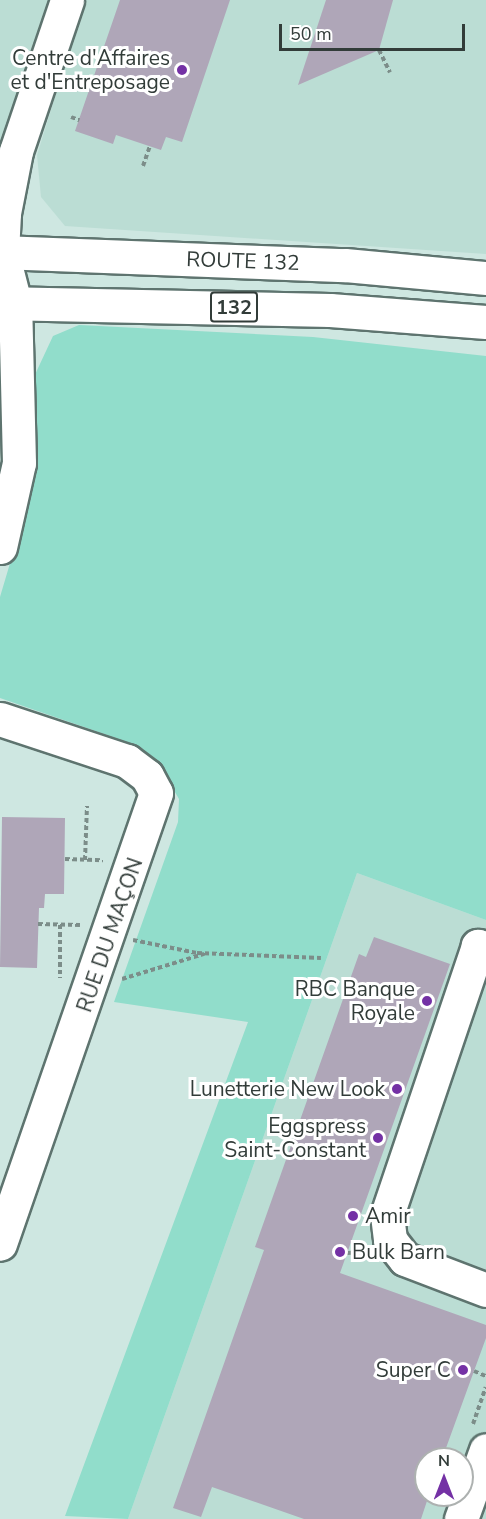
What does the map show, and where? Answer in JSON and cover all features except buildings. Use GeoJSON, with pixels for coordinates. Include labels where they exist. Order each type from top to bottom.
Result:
{"type":"FeatureCollection","features":[{"type":"Feature","properties":{"kind":"main road"},"geometry":{"type":"LineString","coordinates":[[0,547],[19,463],[1,253],[16,151],[67,0]]}},
{"type":"Feature","properties":{"kind":"main road","name":"ROUTE 132"},"geometry":{"type":"LineString","coordinates":[[1,253],[202,259],[486,278]]}},
{"type":"Feature","properties":{"kind":"main road","name":"132"},"geometry":{"type":"LineString","coordinates":[[7,303],[297,308],[486,322]]}},
{"type":"Feature","properties":{"kind":"main road","name":"RUE DU MAÇON"},"geometry":{"type":"LineString","coordinates":[[0,719],[113,755],[138,768],[153,784],[150,819],[122,933],[0,1244]]}},
{"type":"Feature","properties":{"kind":"main road"},"geometry":{"type":"LineString","coordinates":[[486,949],[478,946],[387,1228],[405,1259],[486,1290]]}},
{"type":"Feature","properties":{"kind":"main road"},"geometry":{"type":"LineString","coordinates":[[461,1519],[486,1450]]}},
{"type":"Feature","properties":{"kind":"path"},"geometry":{"type":"LineString","coordinates":[[379,50],[390,73]]}},
{"type":"Feature","properties":{"kind":"path"},"geometry":{"type":"LineString","coordinates":[[71,117],[79,120]]}},
{"type":"Feature","properties":{"kind":"path"},"geometry":{"type":"LineString","coordinates":[[143,166],[150,146]]}},
{"type":"Feature","properties":{"kind":"path"},"geometry":{"type":"LineString","coordinates":[[85,860],[87,806]]}},
{"type":"Feature","properties":{"kind":"path"},"geometry":{"type":"LineString","coordinates":[[38,924],[122,933],[207,953],[321,958]]}},
{"type":"Feature","properties":{"kind":"path"},"geometry":{"type":"LineString","coordinates":[[60,925],[60,980]]}},
{"type":"Feature","properties":{"kind":"path"},"geometry":{"type":"LineString","coordinates":[[119,980],[207,953]]}},
{"type":"Feature","properties":{"kind":"path"},"geometry":{"type":"LineString","coordinates":[[347,1253],[368,1251]]}},
{"type":"Feature","properties":{"kind":"path"},"geometry":{"type":"LineString","coordinates":[[474,1371],[486,1376]]}},
{"type":"Feature","properties":{"kind":"shaded area"},"geometry":{"type":"Polygon","coordinates":[[[0,0],[49,0],[0,143],[0,0]]]}},
{"type":"Feature","properties":{"kind":"shaded area"},"geometry":{"type":"Polygon","coordinates":[[[85,0],[486,0],[486,254],[65,226],[41,197],[37,155],[85,0]]]}},
{"type":"Feature","properties":{"kind":"shaded area"},"geometry":{"type":"Polygon","coordinates":[[[357,873],[486,920],[486,1519],[128,1519],[357,873]]]}},
{"type":"Feature","properties":{"kind":"green space"},"geometry":{"type":"Polygon","coordinates":[[[79,325],[313,337],[486,356],[486,920],[357,873],[128,1519],[65,1516],[248,1022],[114,1002],[178,822],[179,799],[161,768],[136,745],[0,698],[0,597],[35,479],[32,381],[53,336],[79,325]]]}},
{"type":"Feature","properties":{"kind":"place","name":"Centre d'Affaires et d'Entreposage"},"geometry":{"type":"Point","coordinates":[182,70]}},
{"type":"Feature","properties":{"kind":"place","name":"RBC Banque Royale"},"geometry":{"type":"Point","coordinates":[427,1001]}},
{"type":"Feature","properties":{"kind":"place","name":"Lunetterie New Look"},"geometry":{"type":"Point","coordinates":[397,1089]}},
{"type":"Feature","properties":{"kind":"place","name":"Eggspress Saint-Constant"},"geometry":{"type":"Point","coordinates":[378,1138]}},
{"type":"Feature","properties":{"kind":"place","name":"Amir"},"geometry":{"type":"Point","coordinates":[353,1216]}},
{"type":"Feature","properties":{"kind":"place","name":"Bulk Barn"},"geometry":{"type":"Point","coordinates":[340,1252]}},
{"type":"Feature","properties":{"kind":"place","name":"Super C"},"geometry":{"type":"Point","coordinates":[463,1370]}}]}
